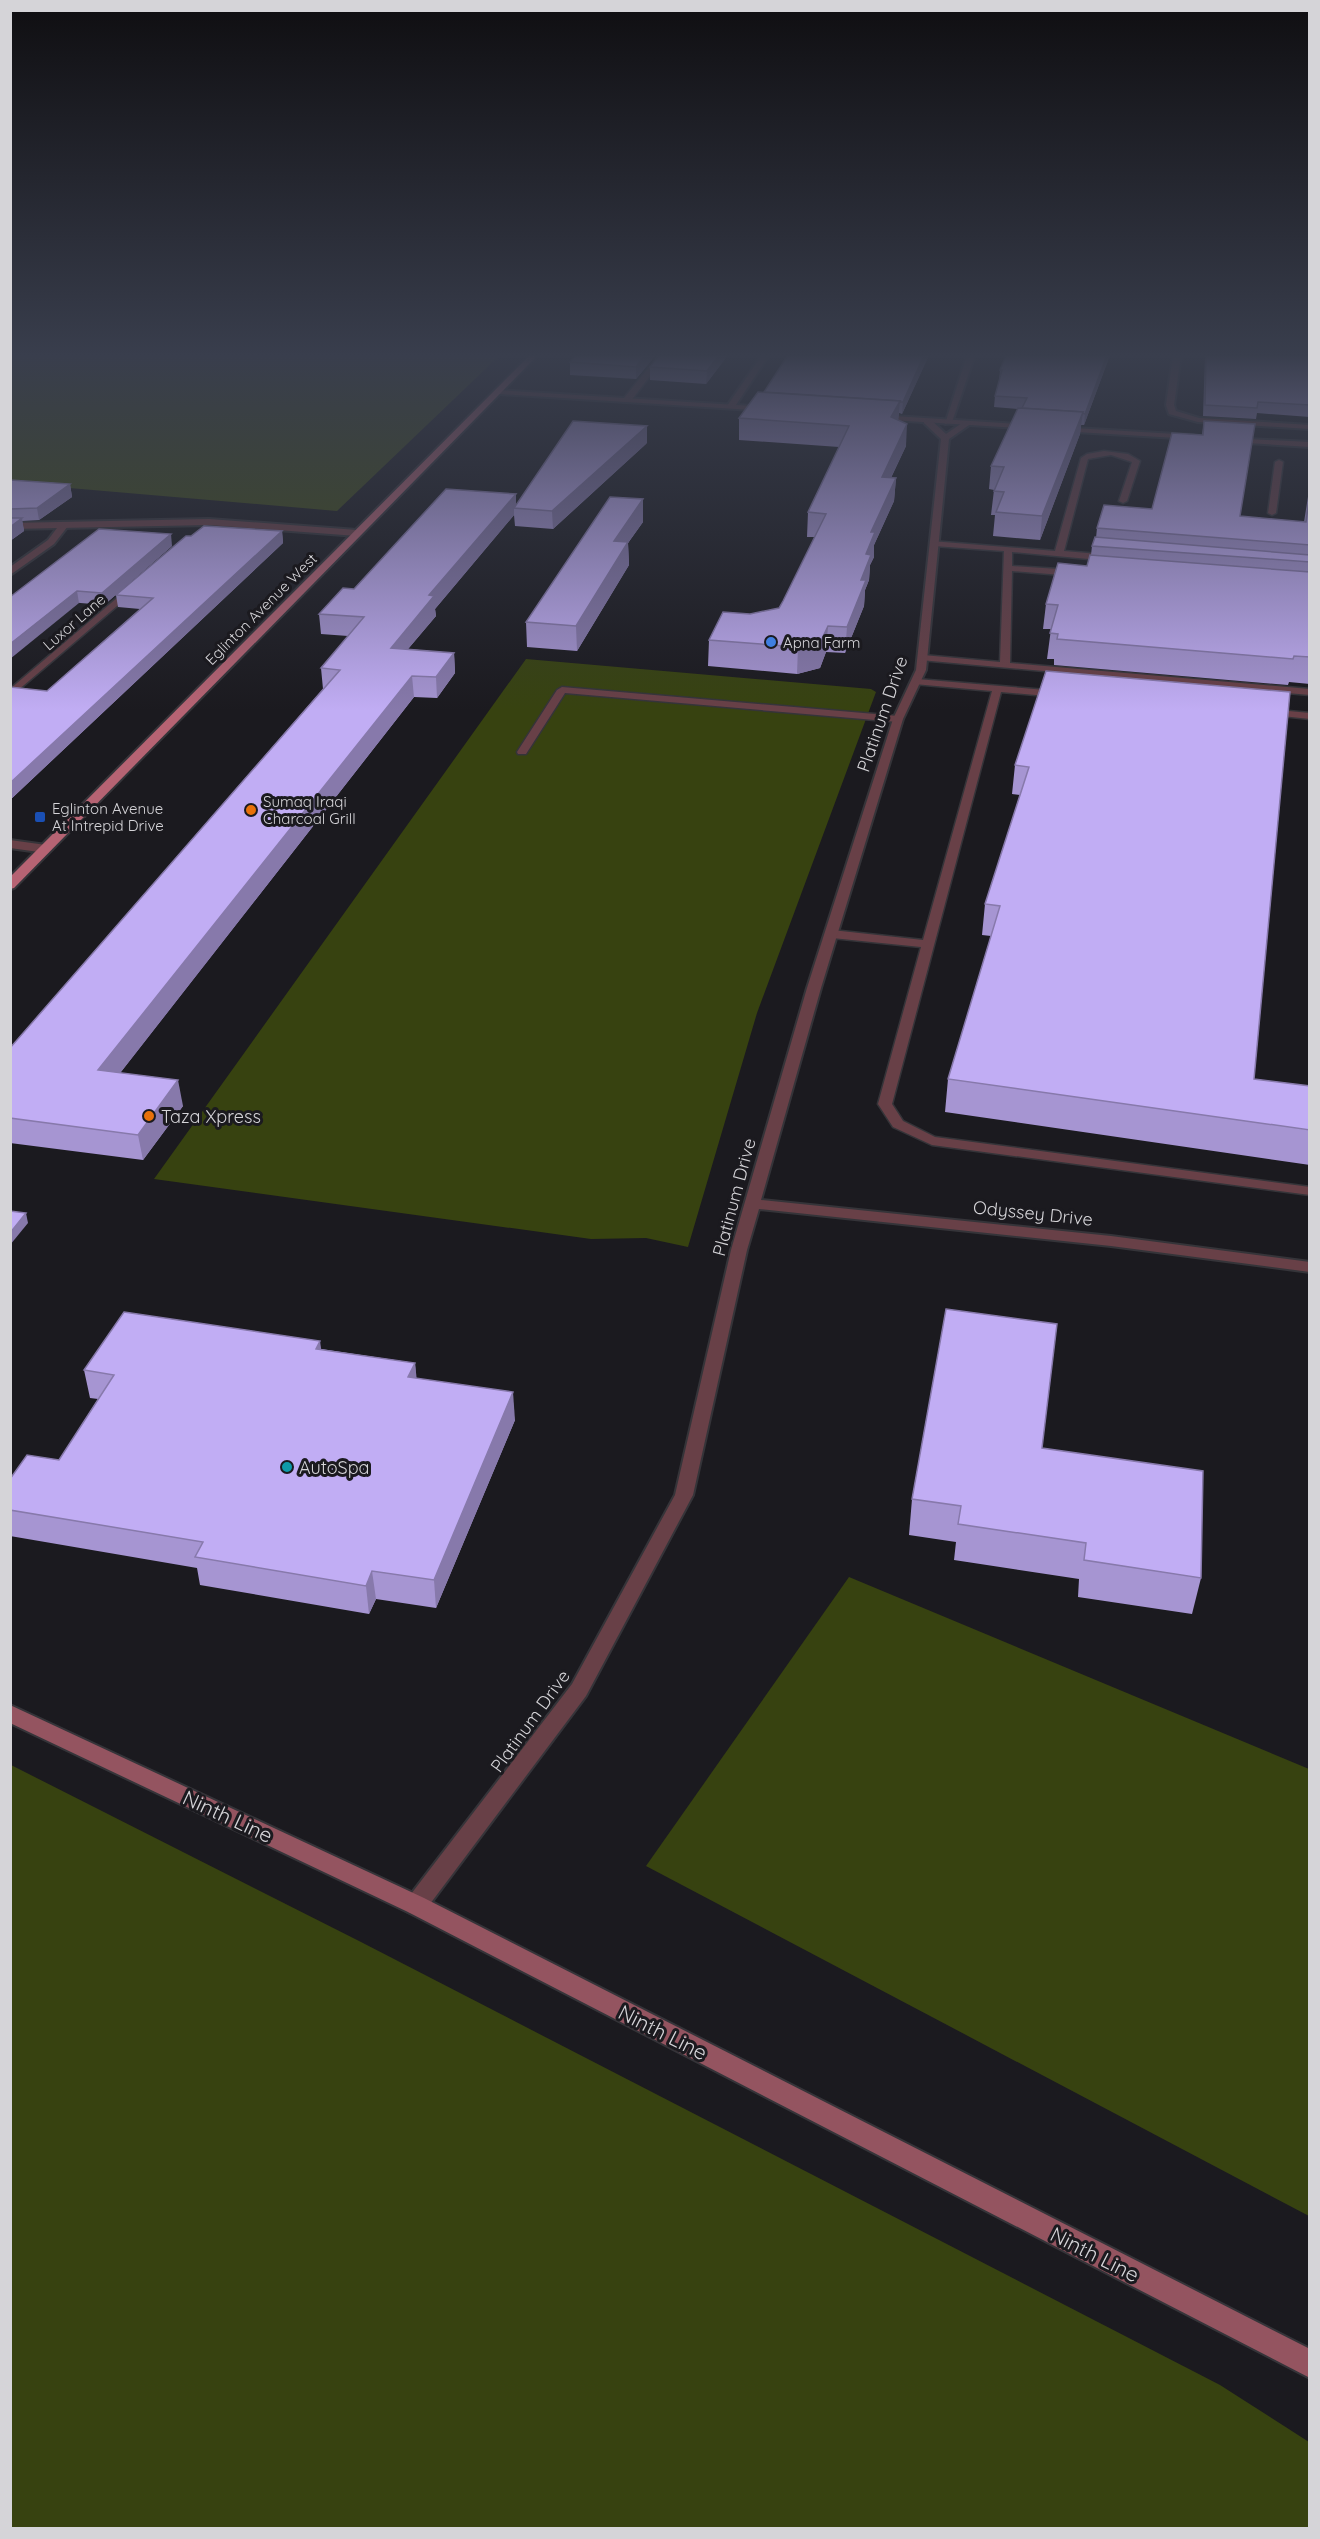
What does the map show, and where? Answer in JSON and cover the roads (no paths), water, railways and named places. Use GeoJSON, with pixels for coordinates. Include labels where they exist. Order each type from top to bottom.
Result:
{"type":"FeatureCollection","features":[{"type":"Feature","properties":{"kind":"main road","name":"Eglinton Avenue West"},"geometry":{"type":"LineString","coordinates":[[10,885],[417,473]]}},
{"type":"Feature","properties":{"kind":"main road","name":"Ninth Line"},"geometry":{"type":"LineString","coordinates":[[10,1713],[416,1905],[1310,2364]]}},
{"type":"Feature","properties":{"kind":"street","name":"Platinum Drive"},"geometry":{"type":"LineString","coordinates":[[416,1905],[579,1690],[684,1495],[752,1204],[814,988],[898,719],[917,682],[923,658],[941,473]]}},
{"type":"Feature","properties":{"kind":"street"},"geometry":{"type":"LineString","coordinates":[[10,526],[209,522],[357,533]]}},
{"type":"Feature","properties":{"kind":"street"},"geometry":{"type":"LineString","coordinates":[[10,572],[51,542],[63,526]]}},
{"type":"Feature","properties":{"kind":"street"},"geometry":{"type":"LineString","coordinates":[[10,844],[46,849]]}},
{"type":"Feature","properties":{"kind":"street","name":"Odyssey Drive"},"geometry":{"type":"LineString","coordinates":[[752,1204],[1112,1241],[1310,1267]]}},
{"type":"Feature","properties":{"kind":"lane"},"geometry":{"type":"LineString","coordinates":[[1059,553],[1081,473]]}},
{"type":"Feature","properties":{"kind":"lane"},"geometry":{"type":"LineString","coordinates":[[1123,501],[1132,473]]}},
{"type":"Feature","properties":{"kind":"lane"},"geometry":{"type":"LineString","coordinates":[[1272,513],[1278,473]]}},
{"type":"Feature","properties":{"kind":"lane"},"geometry":{"type":"LineString","coordinates":[[199,532],[209,522]]}},
{"type":"Feature","properties":{"kind":"lane"},"geometry":{"type":"LineString","coordinates":[[934,543],[1118,558]]}},
{"type":"Feature","properties":{"kind":"lane"},"geometry":{"type":"LineString","coordinates":[[1005,665],[1008,549]]}},
{"type":"Feature","properties":{"kind":"lane"},"geometry":{"type":"LineString","coordinates":[[1008,568],[1089,574]]}},
{"type":"Feature","properties":{"kind":"lane","name":"Luxor Lane"},"geometry":{"type":"LineString","coordinates":[[10,694],[145,579]]}},
{"type":"Feature","properties":{"kind":"lane"},"geometry":{"type":"LineString","coordinates":[[923,658],[1310,692]]}},
{"type":"Feature","properties":{"kind":"lane"},"geometry":{"type":"LineString","coordinates":[[917,682],[1066,695]]}},
{"type":"Feature","properties":{"kind":"lane"},"geometry":{"type":"LineString","coordinates":[[997,689],[885,1104],[898,1124],[932,1141],[1310,1191]]}},
{"type":"Feature","properties":{"kind":"lane"},"geometry":{"type":"LineString","coordinates":[[522,752],[562,690],[898,719]]}},
{"type":"Feature","properties":{"kind":"lane"},"geometry":{"type":"LineString","coordinates":[[1252,711],[1310,716]]}},
{"type":"Feature","properties":{"kind":"lane"},"geometry":{"type":"LineString","coordinates":[[832,934],[928,944]]}},
{"type":"Feature","properties":{"kind":"place","name":"Apna Farm"},"geometry":{"type":"Point","coordinates":[771,642]}},
{"type":"Feature","properties":{"kind":"place","name":"Sumaq Iraqi Charcoal Grill"},"geometry":{"type":"Point","coordinates":[251,810]}},
{"type":"Feature","properties":{"kind":"place","name":"Eglinton Avenue At Intrepid Drive"},"geometry":{"type":"Point","coordinates":[40,817]}},
{"type":"Feature","properties":{"kind":"place","name":"Taza Xpress"},"geometry":{"type":"Point","coordinates":[149,1116]}},
{"type":"Feature","properties":{"kind":"place","name":"AutoSpa"},"geometry":{"type":"Point","coordinates":[287,1467]}}]}
